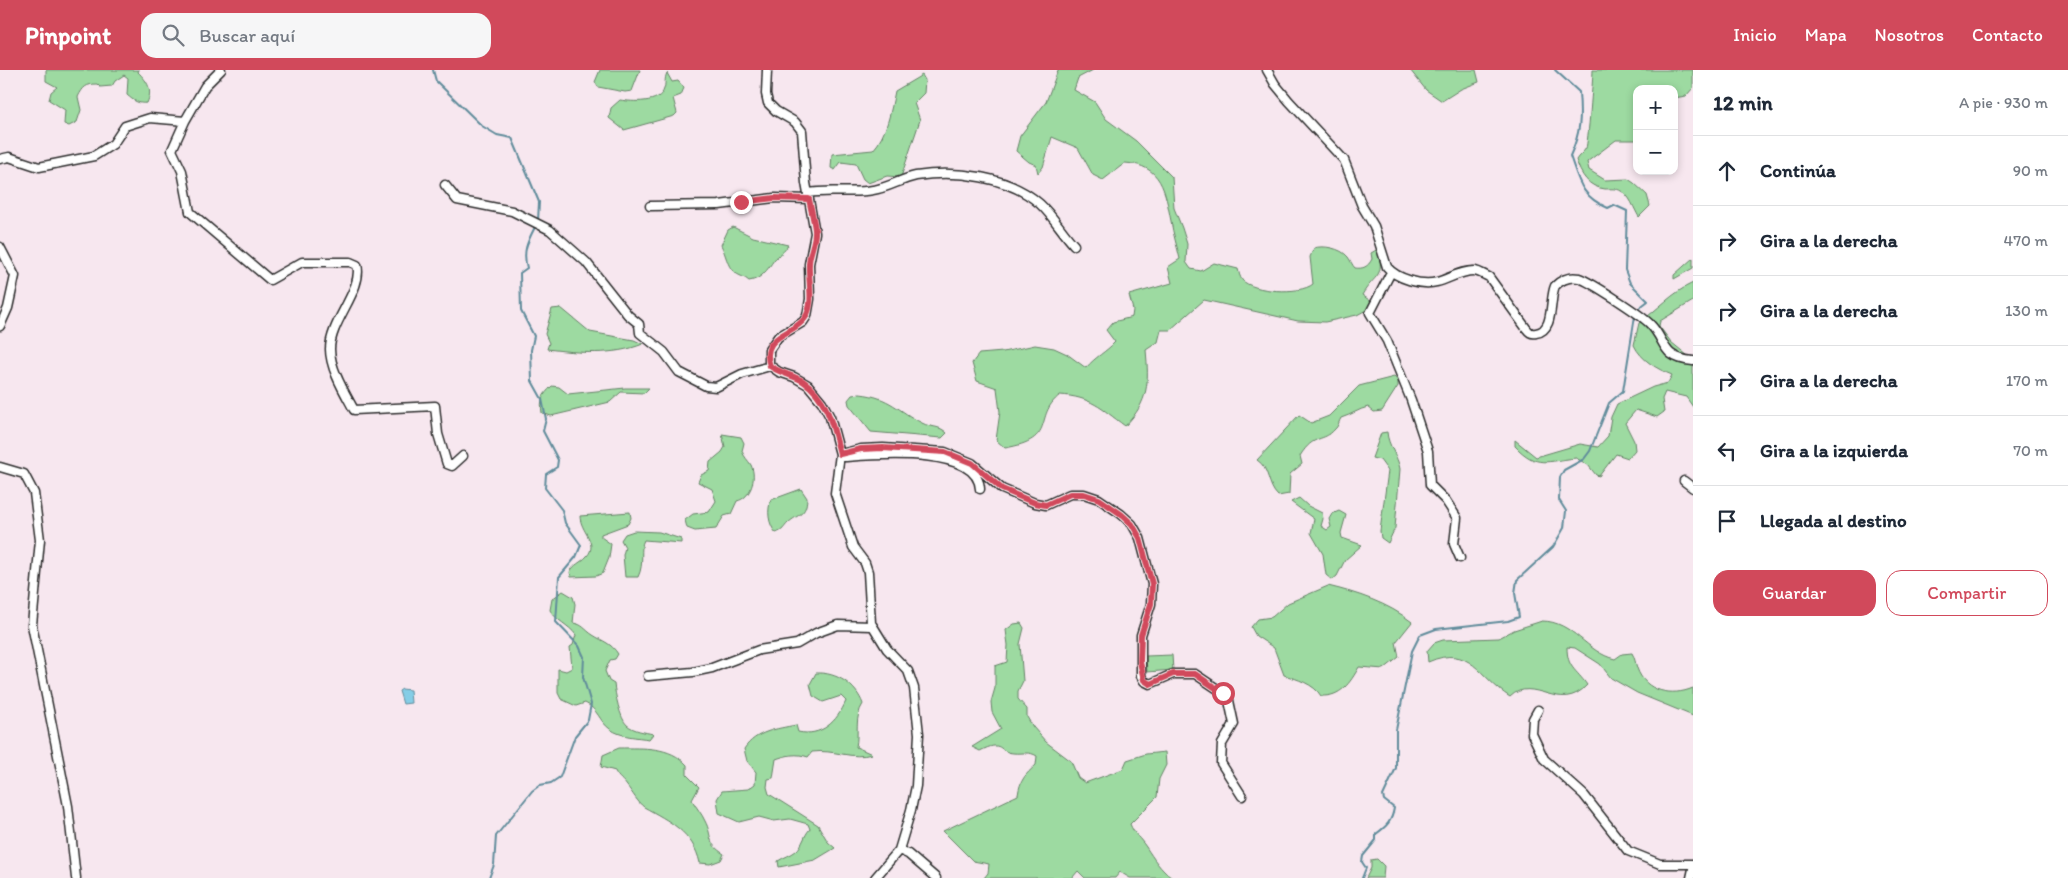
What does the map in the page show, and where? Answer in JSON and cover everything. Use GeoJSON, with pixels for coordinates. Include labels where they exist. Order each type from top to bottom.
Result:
{"type":"FeatureCollection","features":[{"type":"Feature","properties":{"kind":"street"},"geometry":{"type":"LineString","coordinates":[[221,70],[205,86],[185,121],[172,150],[182,171],[187,204],[196,219],[270,280],[276,279],[302,262],[350,262],[357,265],[358,276],[333,333],[330,348],[335,370],[354,410],[435,406],[438,434],[447,464],[452,466],[463,456]]}},
{"type":"Feature","properties":{"kind":"street"},"geometry":{"type":"LineString","coordinates":[[766,70],[768,103],[776,112],[795,122],[802,132],[808,196],[815,233],[809,264],[809,308],[803,322],[784,332],[773,343],[768,357],[770,366]]}},
{"type":"Feature","properties":{"kind":"street"},"geometry":{"type":"LineString","coordinates":[[1267,70],[1275,84],[1289,101],[1344,160],[1362,206],[1374,226],[1387,267],[1391,272],[1415,281],[1435,283],[1468,271],[1489,277],[1526,328],[1533,334],[1539,333],[1547,326],[1554,286],[1564,279],[1578,278],[1649,322],[1664,349],[1684,360],[1693,361]]}},
{"type":"Feature","properties":{"kind":"street"},"geometry":{"type":"LineString","coordinates":[[0,159],[9,157],[39,167],[94,156],[113,144],[126,126],[150,118],[185,121]]}},
{"type":"Feature","properties":{"kind":"street"},"geometry":{"type":"LineString","coordinates":[[650,206],[719,204],[808,196],[832,190],[870,191],[914,177],[932,174],[978,177],[1003,184],[1032,198],[1045,208],[1074,245]]}},
{"type":"Feature","properties":{"kind":"street"},"geometry":{"type":"LineString","coordinates":[[445,184],[457,200],[502,208],[550,230],[586,262],[628,314],[639,324],[640,333],[664,352],[679,372],[701,384],[716,387],[742,374],[770,366],[800,380],[814,391],[830,417],[840,455],[836,494],[853,547],[865,563],[868,572],[872,626],[887,650],[908,671],[918,711],[919,734],[916,786],[899,850],[875,878]]}},
{"type":"Feature","properties":{"kind":"street"},"geometry":{"type":"LineString","coordinates":[[0,247],[15,276],[8,308],[0,326]]}},
{"type":"Feature","properties":{"kind":"street"},"geometry":{"type":"LineString","coordinates":[[1391,272],[1370,313],[1387,341],[1411,400],[1428,451],[1430,485],[1446,501],[1457,518],[1454,544],[1460,558]]}},
{"type":"Feature","properties":{"kind":"street"},"geometry":{"type":"LineString","coordinates":[[840,455],[861,449],[883,448],[954,454],[980,469],[1002,489],[1035,503],[1046,505],[1070,494],[1084,494],[1099,499],[1125,517],[1140,538],[1153,594],[1141,635],[1141,676],[1150,684],[1173,674],[1195,674],[1228,696],[1234,724],[1222,744],[1221,763],[1242,796]]}},
{"type":"Feature","properties":{"kind":"street"},"geometry":{"type":"LineString","coordinates":[[840,455],[899,455],[950,460],[972,472],[980,489]]}},
{"type":"Feature","properties":{"kind":"street"},"geometry":{"type":"LineString","coordinates":[[0,467],[24,474],[34,494],[39,519],[40,540],[32,626],[66,796],[76,878]]}},
{"type":"Feature","properties":{"kind":"street"},"geometry":{"type":"LineString","coordinates":[[1684,481],[1693,488]]}},
{"type":"Feature","properties":{"kind":"street"},"geometry":{"type":"LineString","coordinates":[[648,676],[693,672],[712,668],[759,650],[797,644],[816,633],[838,625],[872,626]]}},
{"type":"Feature","properties":{"kind":"street"},"geometry":{"type":"LineString","coordinates":[[1538,710],[1533,719],[1532,734],[1544,759],[1584,796],[1628,851],[1660,864],[1693,864]]}},
{"type":"Feature","properties":{"kind":"street"},"geometry":{"type":"LineString","coordinates":[[899,850],[908,854],[936,878]]}},
{"type":"Feature","properties":{"kind":"street"},"geometry":{"type":"LineString","coordinates":[[1691,878],[1693,870]]}},
{"type":"Feature","properties":{"kind":"green space"},"geometry":{"type":"Polygon","coordinates":[[[46,70],[139,70],[138,72],[148,86],[149,98],[147,103],[141,103],[127,95],[128,78],[124,75],[115,81],[112,86],[87,85],[78,97],[81,110],[77,122],[69,126],[64,124],[65,110],[49,100],[51,92],[57,87],[46,81],[46,70]]]}},
{"type":"Feature","properties":{"kind":"green space"},"geometry":{"type":"Polygon","coordinates":[[[600,70],[640,70],[632,91],[625,92],[598,87],[595,82],[600,70]]]}},
{"type":"Feature","properties":{"kind":"green space"},"geometry":{"type":"Polygon","coordinates":[[[1058,70],[1093,70],[1078,78],[1074,90],[1095,102],[1106,119],[1136,141],[1172,177],[1174,208],[1187,244],[1186,262],[1191,269],[1201,271],[1214,263],[1238,269],[1242,280],[1256,287],[1277,291],[1298,290],[1313,284],[1310,257],[1314,248],[1327,247],[1337,249],[1348,257],[1355,268],[1363,268],[1369,264],[1372,259],[1371,253],[1378,249],[1380,266],[1378,275],[1362,295],[1372,302],[1368,309],[1357,315],[1325,322],[1298,321],[1204,300],[1170,330],[1161,330],[1158,342],[1146,350],[1146,391],[1139,408],[1125,426],[1095,404],[1080,398],[1060,395],[1047,411],[1039,433],[1022,444],[1005,448],[996,440],[1000,412],[997,388],[977,381],[972,363],[979,354],[1003,352],[1035,345],[1054,348],[1067,354],[1086,368],[1115,342],[1106,330],[1113,322],[1132,317],[1133,310],[1129,295],[1172,283],[1168,267],[1180,259],[1164,190],[1154,174],[1147,169],[1125,163],[1103,180],[1093,175],[1078,148],[1052,137],[1043,167],[1038,173],[1036,165],[1029,162],[1016,151],[1020,136],[1046,102],[1058,70]]]}},
{"type":"Feature","properties":{"kind":"green space"},"geometry":{"type":"Polygon","coordinates":[[[1410,70],[1476,70],[1479,82],[1461,89],[1442,101],[1426,90],[1410,70]]]}},
{"type":"Feature","properties":{"kind":"green space"},"geometry":{"type":"Polygon","coordinates":[[[1593,70],[1693,70],[1693,88],[1686,96],[1678,97],[1678,85],[1633,85],[1633,140],[1616,140],[1587,162],[1589,170],[1605,180],[1628,179],[1647,195],[1650,206],[1639,217],[1624,193],[1618,189],[1605,189],[1594,186],[1580,171],[1576,160],[1586,148],[1593,70]]]}},
{"type":"Feature","properties":{"kind":"green space"},"geometry":{"type":"Polygon","coordinates":[[[667,73],[672,82],[678,81],[684,88],[681,95],[673,98],[677,113],[674,116],[624,130],[609,118],[611,108],[620,100],[645,101],[661,94],[664,89],[667,73]]]}},
{"type":"Feature","properties":{"kind":"green space"},"geometry":{"type":"Polygon","coordinates":[[[922,75],[925,80],[924,93],[914,103],[920,120],[901,177],[887,176],[868,183],[863,179],[856,164],[841,162],[835,170],[831,168],[832,154],[873,150],[885,130],[895,91],[922,75]]]}},
{"type":"Feature","properties":{"kind":"green space"},"geometry":{"type":"Polygon","coordinates":[[[733,227],[753,237],[788,245],[764,273],[749,281],[732,269],[721,245],[728,230],[733,227]]]}},
{"type":"Feature","properties":{"kind":"green space"},"geometry":{"type":"Polygon","coordinates":[[[1693,258],[1693,268],[1674,279],[1674,275],[1693,258]]]}},
{"type":"Feature","properties":{"kind":"green space"},"geometry":{"type":"Polygon","coordinates":[[[1693,283],[1693,301],[1660,321],[1659,326],[1671,342],[1693,360],[1693,407],[1686,397],[1665,392],[1662,399],[1664,412],[1657,417],[1636,410],[1625,423],[1634,441],[1635,450],[1628,458],[1616,454],[1599,476],[1588,465],[1576,458],[1550,462],[1536,461],[1515,446],[1515,440],[1536,457],[1580,444],[1598,447],[1608,436],[1611,417],[1617,404],[1653,387],[1668,383],[1672,375],[1650,363],[1634,345],[1639,323],[1672,296],[1693,283]]]}},
{"type":"Feature","properties":{"kind":"green space"},"geometry":{"type":"Polygon","coordinates":[[[561,308],[590,332],[634,340],[643,344],[632,348],[596,353],[547,349],[549,343],[545,334],[552,309],[561,308]]]}},
{"type":"Feature","properties":{"kind":"green space"},"geometry":{"type":"Polygon","coordinates":[[[1394,377],[1398,380],[1398,386],[1382,411],[1374,412],[1368,407],[1341,418],[1337,427],[1331,433],[1314,441],[1300,456],[1302,464],[1290,474],[1289,494],[1278,496],[1274,492],[1264,468],[1257,460],[1299,415],[1311,423],[1329,416],[1359,386],[1394,377]]]}},
{"type":"Feature","properties":{"kind":"green space"},"geometry":{"type":"Polygon","coordinates":[[[552,386],[559,387],[568,394],[625,388],[649,388],[644,393],[621,392],[610,402],[551,416],[542,413],[541,404],[544,395],[552,386]]]}},
{"type":"Feature","properties":{"kind":"green space"},"geometry":{"type":"Polygon","coordinates":[[[860,394],[886,401],[922,423],[947,433],[942,438],[871,432],[849,405],[848,400],[852,395],[860,394]]]}},
{"type":"Feature","properties":{"kind":"green space"},"geometry":{"type":"Polygon","coordinates":[[[1387,432],[1400,469],[1395,528],[1388,543],[1381,538],[1380,531],[1388,471],[1380,460],[1372,458],[1381,433],[1387,432]]]}},
{"type":"Feature","properties":{"kind":"green space"},"geometry":{"type":"Polygon","coordinates":[[[722,434],[741,437],[744,443],[742,451],[753,470],[752,487],[746,496],[737,501],[731,514],[724,516],[716,529],[695,531],[687,528],[685,520],[693,514],[709,512],[716,501],[712,489],[698,482],[701,475],[709,471],[710,462],[725,447],[722,434]]]}},
{"type":"Feature","properties":{"kind":"green space"},"geometry":{"type":"Polygon","coordinates":[[[801,489],[807,498],[805,508],[801,514],[776,533],[769,517],[771,500],[801,489]]]}},
{"type":"Feature","properties":{"kind":"green space"},"geometry":{"type":"Polygon","coordinates":[[[1299,498],[1308,506],[1322,513],[1321,526],[1327,530],[1331,527],[1329,519],[1332,514],[1339,511],[1346,515],[1341,533],[1342,538],[1362,545],[1345,560],[1337,576],[1332,580],[1326,575],[1323,554],[1311,533],[1314,519],[1291,502],[1299,498]]]}},
{"type":"Feature","properties":{"kind":"green space"},"geometry":{"type":"Polygon","coordinates":[[[630,512],[631,518],[628,524],[601,534],[601,537],[611,544],[609,558],[603,573],[596,576],[571,577],[570,572],[587,556],[591,546],[580,516],[630,512]]]}},
{"type":"Feature","properties":{"kind":"green space"},"geometry":{"type":"Polygon","coordinates":[[[634,531],[659,532],[681,539],[681,543],[644,540],[638,577],[625,577],[623,555],[625,547],[621,540],[625,534],[634,531]]]}},
{"type":"Feature","properties":{"kind":"green space"},"geometry":{"type":"Polygon","coordinates":[[[1328,586],[1350,592],[1393,609],[1412,622],[1396,642],[1399,657],[1384,669],[1359,667],[1344,688],[1334,694],[1321,696],[1310,685],[1284,675],[1274,648],[1256,636],[1251,627],[1258,619],[1272,617],[1288,603],[1328,586]]]}},
{"type":"Feature","properties":{"kind":"green space"},"geometry":{"type":"Polygon","coordinates":[[[563,591],[573,597],[575,604],[573,623],[582,626],[610,645],[618,654],[615,659],[610,660],[605,671],[609,681],[614,684],[618,706],[624,722],[633,729],[653,734],[649,739],[614,732],[585,703],[576,706],[561,699],[558,693],[558,669],[566,671],[572,668],[570,647],[573,645],[576,635],[555,617],[550,610],[552,599],[563,591]]]}},
{"type":"Feature","properties":{"kind":"green space"},"geometry":{"type":"Polygon","coordinates":[[[1542,621],[1553,622],[1563,626],[1605,656],[1615,659],[1622,654],[1632,653],[1641,676],[1646,683],[1653,687],[1668,692],[1685,691],[1693,688],[1693,716],[1637,693],[1611,678],[1600,664],[1575,648],[1567,647],[1570,664],[1587,685],[1577,693],[1567,696],[1557,696],[1528,690],[1519,691],[1510,697],[1474,665],[1465,660],[1455,657],[1443,657],[1428,662],[1427,651],[1434,643],[1443,640],[1499,638],[1514,630],[1542,621]]]}},
{"type":"Feature","properties":{"kind":"green space"},"geometry":{"type":"Polygon","coordinates":[[[1021,623],[1024,628],[1020,644],[1023,681],[1018,691],[1018,699],[1027,709],[1027,717],[1033,727],[1046,742],[1071,761],[1078,778],[1085,783],[1123,769],[1127,760],[1146,754],[1165,752],[1166,765],[1159,779],[1157,797],[1130,824],[1158,864],[1172,878],[1130,878],[1120,872],[1115,878],[1085,878],[1078,871],[1072,878],[984,878],[988,873],[989,864],[973,861],[943,831],[1018,795],[1024,778],[1036,765],[1037,756],[1031,754],[1008,752],[997,746],[980,751],[972,747],[1001,729],[992,712],[991,702],[995,688],[995,666],[1007,662],[1008,645],[1006,630],[1014,624],[1021,623]]]}},
{"type":"Feature","properties":{"kind":"green space"},"geometry":{"type":"Polygon","coordinates":[[[1172,655],[1173,670],[1147,672],[1146,656],[1172,655]]]}},
{"type":"Feature","properties":{"kind":"green space"},"geometry":{"type":"Polygon","coordinates":[[[816,673],[838,677],[856,691],[863,704],[858,720],[856,747],[872,754],[857,756],[820,751],[812,752],[808,757],[792,755],[776,759],[773,778],[768,779],[767,787],[769,794],[818,825],[828,842],[835,848],[815,860],[779,867],[778,861],[798,849],[810,829],[808,824],[790,819],[774,821],[759,817],[739,822],[719,813],[717,799],[722,791],[748,789],[755,784],[756,772],[747,761],[744,749],[754,738],[767,732],[796,725],[798,732],[814,732],[827,726],[838,715],[846,701],[841,696],[823,702],[813,696],[810,684],[816,673]]]}},
{"type":"Feature","properties":{"kind":"green space"},"geometry":{"type":"Polygon","coordinates":[[[619,748],[647,748],[664,751],[673,754],[687,765],[687,775],[699,787],[692,800],[705,821],[712,843],[724,854],[721,860],[710,864],[700,863],[697,852],[686,835],[671,823],[644,807],[615,771],[601,767],[603,755],[619,748]]]}},
{"type":"Feature","properties":{"kind":"green space"},"geometry":{"type":"Polygon","coordinates":[[[1377,859],[1384,866],[1383,878],[1366,878],[1371,868],[1371,860],[1377,859]]]}},
{"type":"Feature","properties":{"kind":"water"},"geometry":{"type":"Polygon","coordinates":[[[402,689],[410,690],[411,703],[403,704],[399,691],[402,689]]]}},
{"type":"Feature","properties":{"kind":"waterway"},"geometry":{"type":"LineString","coordinates":[[433,70],[436,81],[482,126],[497,135],[512,138],[539,202],[538,221]]}},
{"type":"Feature","properties":{"kind":"waterway"},"geometry":{"type":"LineString","coordinates":[[1555,70],[1579,92],[1579,124],[1570,156],[1582,187],[1599,204],[1608,208],[1614,205],[1627,211],[1625,270],[1630,283],[1648,301],[1639,308]]}},
{"type":"Feature","properties":{"kind":"waterway"},"geometry":{"type":"LineString","coordinates":[[489,878],[494,865],[496,836],[532,791],[540,785],[551,783],[560,777],[575,736],[588,720],[591,704],[583,677],[584,657],[579,646],[556,622],[559,577],[576,557],[581,545],[565,523],[562,510],[545,488],[546,474],[557,467],[558,460],[543,431],[546,419],[542,399],[532,381],[531,350],[534,336],[521,311],[520,273],[527,268],[525,256],[528,241],[536,225]]}},
{"type":"Feature","properties":{"kind":"waterway"},"geometry":{"type":"LineString","coordinates":[[1362,878],[1366,868],[1362,862],[1363,856],[1376,840],[1376,834],[1388,823],[1393,813],[1394,808],[1384,800],[1383,796],[1396,768],[1396,730],[1412,651],[1420,635],[1436,629],[1508,621],[1519,617],[1515,593],[1517,580],[1553,547],[1564,528],[1566,511],[1559,500],[1560,477],[1564,470],[1584,459],[1590,451],[1609,403],[1623,391],[1635,316]]}},
{"type":"Feature","properties":{"kind":"route"},"geometry":{"type":"LineString","coordinates":[[741,202],[774,198],[809,199],[815,233],[809,264],[810,299],[807,316],[803,322],[778,337],[769,350],[768,357],[769,365],[778,372],[804,382],[814,391],[830,417],[840,454],[861,449],[883,448],[945,452],[954,454],[972,463],[1002,489],[1041,505],[1046,505],[1066,495],[1076,493],[1099,499],[1129,520],[1140,538],[1147,560],[1153,594],[1141,635],[1141,676],[1146,683],[1150,684],[1173,674],[1195,674],[1223,693]]}}]}
